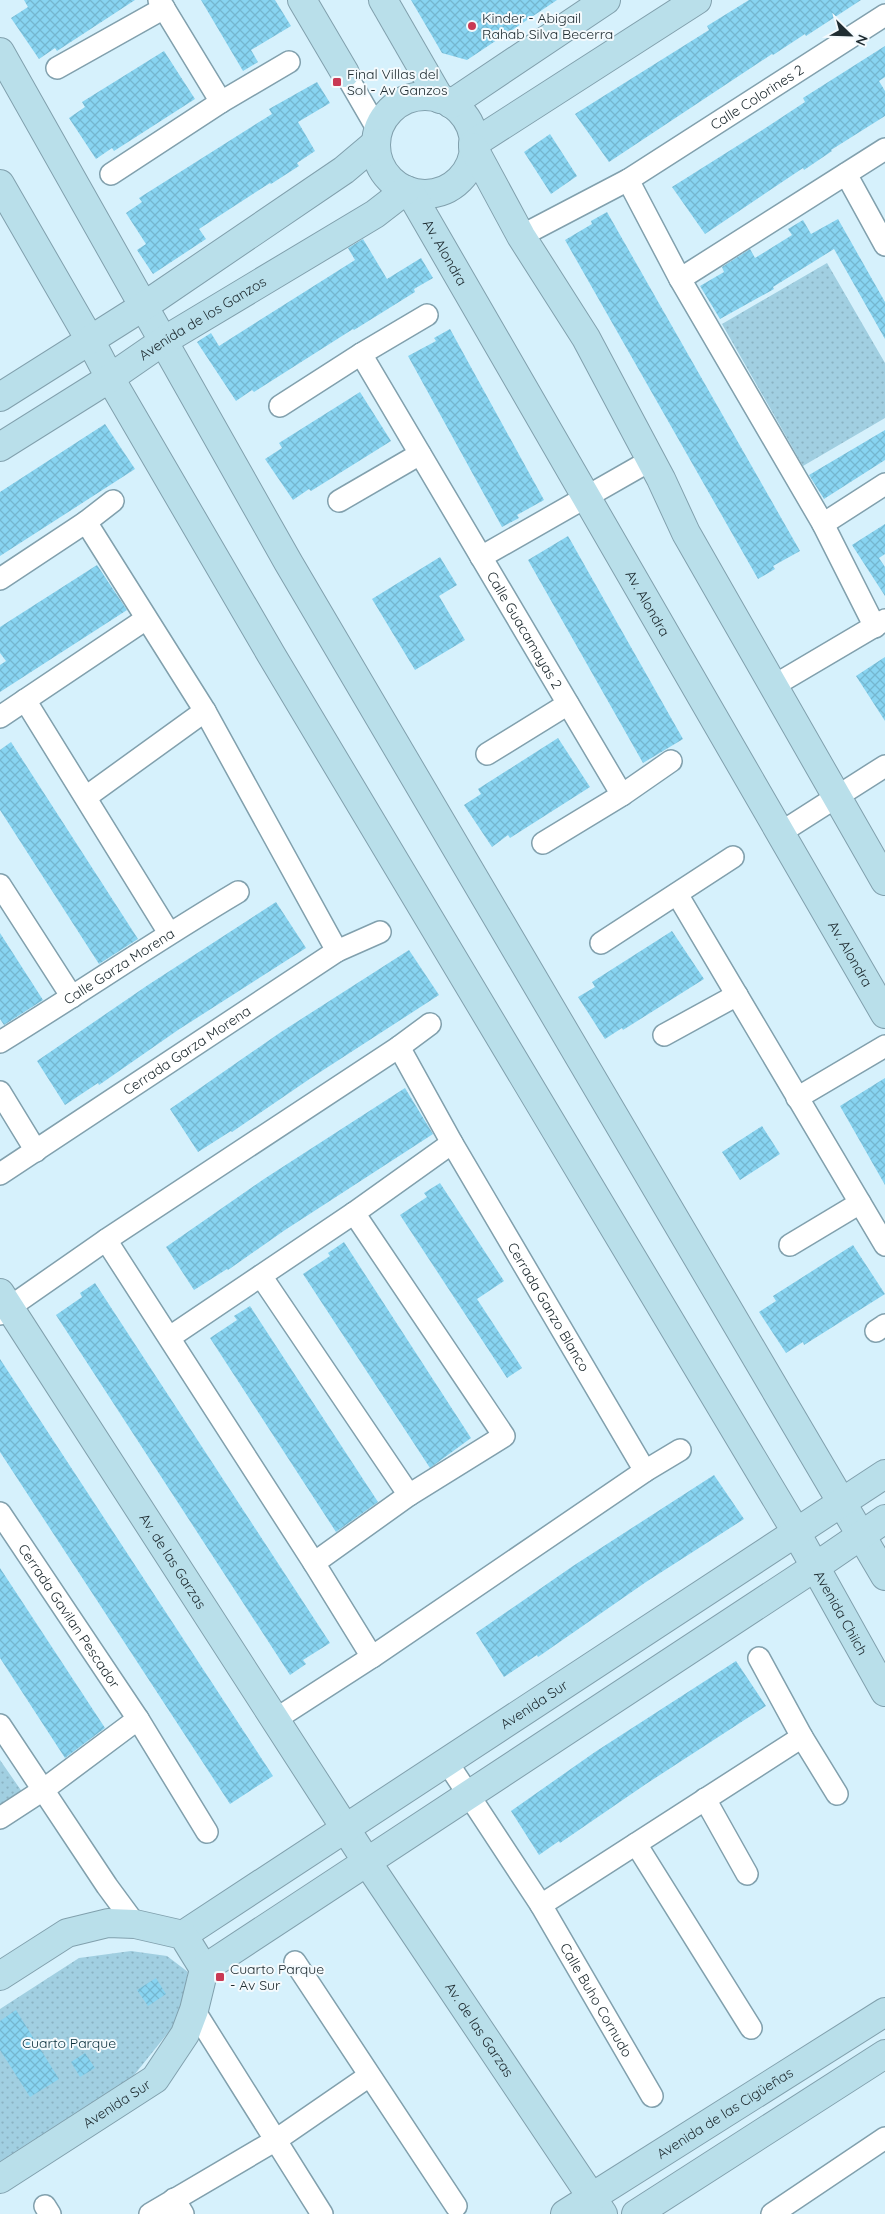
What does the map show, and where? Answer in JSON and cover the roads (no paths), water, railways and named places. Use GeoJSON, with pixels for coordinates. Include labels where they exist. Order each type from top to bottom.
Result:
{"type":"FeatureCollection","features":[{"type":"Feature","properties":{"kind":"main road"},"geometry":{"type":"LineString","coordinates":[[302,0],[345,73]]}},
{"type":"Feature","properties":{"kind":"main road"},"geometry":{"type":"LineString","coordinates":[[383,0],[446,101]]}},
{"type":"Feature","properties":{"kind":"main road"},"geometry":{"type":"LineString","coordinates":[[446,101],[606,0]]}},
{"type":"Feature","properties":{"kind":"main road"},"geometry":{"type":"LineString","coordinates":[[377,137],[381,168],[388,178],[408,191],[422,194],[435,193],[458,182],[471,160],[473,146],[697,0]]}},
{"type":"Feature","properties":{"kind":"main road"},"geometry":{"type":"LineString","coordinates":[[0,52],[288,562],[843,1501],[885,1576]]}},
{"type":"Feature","properties":{"kind":"main road"},"geometry":{"type":"LineString","coordinates":[[0,397],[144,306],[344,170],[377,137],[392,109],[402,102],[414,97],[427,96],[446,101],[461,112],[468,123],[473,146],[521,236],[586,338],[651,460],[686,533],[782,681],[848,791],[885,881]]}},
{"type":"Feature","properties":{"kind":"main road","name":"Avenida Chiich"},"geometry":{"type":"LineString","coordinates":[[0,184],[110,378],[272,656],[795,1532],[885,1692]]}},
{"type":"Feature","properties":{"kind":"main road","name":"Avenida de los Ganzos"},"geometry":{"type":"LineString","coordinates":[[0,447],[110,378],[164,340],[375,214],[408,191]]}},
{"type":"Feature","properties":{"kind":"main road","name":"Av. Alondra"},"geometry":{"type":"LineString","coordinates":[[408,191],[579,501],[780,833],[885,1014]]}},
{"type":"Feature","properties":{"kind":"main road","name":"Av. de las Garzas"},"geometry":{"type":"LineString","coordinates":[[3,1305],[276,1718],[366,1862],[597,2205]]}},
{"type":"Feature","properties":{"kind":"main road","name":"Avenida Sur"},"geometry":{"type":"LineString","coordinates":[[182,1935],[885,1474]]}},
{"type":"Feature","properties":{"kind":"main road"},"geometry":{"type":"LineString","coordinates":[[0,1976],[66,1933],[108,1923],[135,1924],[182,1935],[204,1969],[366,1862],[473,1800],[885,1519]]}},
{"type":"Feature","properties":{"kind":"main road","name":"Avenida Sur"},"geometry":{"type":"LineString","coordinates":[[0,2179],[155,2079],[185,2034],[200,2020],[204,1969]]}},
{"type":"Feature","properties":{"kind":"main road","name":"Avenida de las Cigüeñas"},"geometry":{"type":"LineString","coordinates":[[565,2214],[597,2205],[885,2012]]}},
{"type":"Feature","properties":{"kind":"main road"},"geometry":{"type":"LineString","coordinates":[[636,2214],[885,2054]]}},
{"type":"Feature","properties":{"kind":"street"},"geometry":{"type":"LineString","coordinates":[[57,68],[161,4],[222,102]]}},
{"type":"Feature","properties":{"kind":"street","name":"Calle Colorines 2"},"geometry":{"type":"LineString","coordinates":[[521,236],[628,180],[885,15]]}},
{"type":"Feature","properties":{"kind":"street"},"geometry":{"type":"LineString","coordinates":[[111,174],[222,102],[289,62]]}},
{"type":"Feature","properties":{"kind":"street"},"geometry":{"type":"LineString","coordinates":[[345,73],[377,137]]}},
{"type":"Feature","properties":{"kind":"street"},"geometry":{"type":"LineString","coordinates":[[680,278],[885,149]]}},
{"type":"Feature","properties":{"kind":"street"},"geometry":{"type":"LineString","coordinates":[[846,174],[885,245]]}},
{"type":"Feature","properties":{"kind":"street"},"geometry":{"type":"LineString","coordinates":[[628,180],[680,278],[880,623],[782,681]]}},
{"type":"Feature","properties":{"kind":"street"},"geometry":{"type":"LineString","coordinates":[[280,406],[361,354],[427,315]]}},
{"type":"Feature","properties":{"kind":"street","name":"Calle Guacamayas 2"},"geometry":{"type":"LineString","coordinates":[[361,354],[622,795]]}},
{"type":"Feature","properties":{"kind":"street"},"geometry":{"type":"LineString","coordinates":[[339,500],[420,454]]}},
{"type":"Feature","properties":{"kind":"street","name":"Calle Guacamayas 2"},"geometry":{"type":"LineString","coordinates":[[481,557],[651,460]]}},
{"type":"Feature","properties":{"kind":"street"},"geometry":{"type":"LineString","coordinates":[[823,524],[885,484]]}},
{"type":"Feature","properties":{"kind":"street"},"geometry":{"type":"LineString","coordinates":[[0,579],[113,502]]}},
{"type":"Feature","properties":{"kind":"street"},"geometry":{"type":"LineString","coordinates":[[86,522],[205,711],[337,951]]}},
{"type":"Feature","properties":{"kind":"street"},"geometry":{"type":"LineString","coordinates":[[0,717],[146,619]]}},
{"type":"Feature","properties":{"kind":"street"},"geometry":{"type":"LineString","coordinates":[[25,700],[169,933]]}},
{"type":"Feature","properties":{"kind":"street","name":"Calle Guacamayas 2"},"geometry":{"type":"LineString","coordinates":[[487,754],[568,704]]}},
{"type":"Feature","properties":{"kind":"street"},"geometry":{"type":"LineString","coordinates":[[86,796],[205,711]]}},
{"type":"Feature","properties":{"kind":"street"},"geometry":{"type":"LineString","coordinates":[[543,843],[622,795],[672,761]]}},
{"type":"Feature","properties":{"kind":"street"},"geometry":{"type":"LineString","coordinates":[[780,833],[885,766]]}},
{"type":"Feature","properties":{"kind":"street"},"geometry":{"type":"LineString","coordinates":[[601,944],[733,857]]}},
{"type":"Feature","properties":{"kind":"street"},"geometry":{"type":"LineString","coordinates":[[0,885],[72,997]]}},
{"type":"Feature","properties":{"kind":"street","name":"Calle Garza Morena"},"geometry":{"type":"LineString","coordinates":[[0,1042],[169,933],[238,892]]}},
{"type":"Feature","properties":{"kind":"street"},"geometry":{"type":"LineString","coordinates":[[677,894],[885,1245]]}},
{"type":"Feature","properties":{"kind":"street","name":"Cerrada Garza Morena"},"geometry":{"type":"LineString","coordinates":[[0,1174],[337,951],[380,932]]}},
{"type":"Feature","properties":{"kind":"street"},"geometry":{"type":"LineString","coordinates":[[664,1035],[737,995]]}},
{"type":"Feature","properties":{"kind":"street"},"geometry":{"type":"LineString","coordinates":[[3,1305],[106,1240],[399,1047],[430,1024]]}},
{"type":"Feature","properties":{"kind":"street","name":"Cerrada Ganzo Blanco"},"geometry":{"type":"LineString","coordinates":[[399,1047],[452,1143],[645,1471]]}},
{"type":"Feature","properties":{"kind":"street"},"geometry":{"type":"LineString","coordinates":[[797,1098],[877,1051]]}},
{"type":"Feature","properties":{"kind":"street"},"geometry":{"type":"LineString","coordinates":[[0,1092],[36,1151]]}},
{"type":"Feature","properties":{"kind":"street"},"geometry":{"type":"LineString","coordinates":[[170,1337],[354,1213],[452,1143]]}},
{"type":"Feature","properties":{"kind":"street"},"geometry":{"type":"LineString","coordinates":[[790,1245],[860,1203]]}},
{"type":"Feature","properties":{"kind":"street"},"geometry":{"type":"LineString","coordinates":[[314,1563],[409,1495],[504,1436],[354,1213]]}},
{"type":"Feature","properties":{"kind":"street"},"geometry":{"type":"LineString","coordinates":[[106,1240],[170,1337],[372,1657]]}},
{"type":"Feature","properties":{"kind":"street"},"geometry":{"type":"LineString","coordinates":[[261,1276],[409,1495]]}},
{"type":"Feature","properties":{"kind":"street"},"geometry":{"type":"LineString","coordinates":[[276,1718],[372,1657],[645,1471],[680,1450]]}},
{"type":"Feature","properties":{"kind":"street","name":"Cerrada Gavilan Pescador"},"geometry":{"type":"LineString","coordinates":[[0,1513],[138,1719],[207,1832]]}},
{"type":"Feature","properties":{"kind":"street"},"geometry":{"type":"LineString","coordinates":[[759,1658],[802,1737],[837,1794]]}},
{"type":"Feature","properties":{"kind":"street"},"geometry":{"type":"LineString","coordinates":[[0,1818],[43,1790],[138,1719]]}},
{"type":"Feature","properties":{"kind":"street"},"geometry":{"type":"LineString","coordinates":[[0,1725],[107,1886],[135,1924]]}},
{"type":"Feature","properties":{"kind":"street"},"geometry":{"type":"LineString","coordinates":[[541,1905],[802,1737]]}},
{"type":"Feature","properties":{"kind":"street","name":"Calle Buho Cornudo"},"geometry":{"type":"LineString","coordinates":[[447,1762],[541,1905],[652,2096]]}},
{"type":"Feature","properties":{"kind":"street"},"geometry":{"type":"LineString","coordinates":[[705,1799],[747,1874]]}},
{"type":"Feature","properties":{"kind":"street"},"geometry":{"type":"LineString","coordinates":[[636,1844],[751,2028]]}},
{"type":"Feature","properties":{"kind":"street"},"geometry":{"type":"LineString","coordinates":[[295,1962],[456,2206]]}},
{"type":"Feature","properties":{"kind":"street"},"geometry":{"type":"LineString","coordinates":[[200,2020],[322,2214]]}},
{"type":"Feature","properties":{"kind":"street"},"geometry":{"type":"LineString","coordinates":[[150,2214],[178,2207],[369,2076]]}},
{"type":"Feature","properties":{"kind":"street"},"geometry":{"type":"LineString","coordinates":[[772,2214],[885,2138]]}},
{"type":"Feature","properties":{"kind":"place","name":"Kinder - Abigail Rahab Silva Becerra"},"geometry":{"type":"Point","coordinates":[472,26]}},
{"type":"Feature","properties":{"kind":"place","name":"Final Villas del Sol - Av Ganzos"},"geometry":{"type":"Point","coordinates":[337,82]}},
{"type":"Feature","properties":{"kind":"place","name":"Cuarto Parque - Av Sur"},"geometry":{"type":"Point","coordinates":[220,1977]}},
{"type":"Feature","properties":{"kind":"park label","name":"Cuarto Parque"},"geometry":{"type":"Point","coordinates":[69,2043]}}]}
